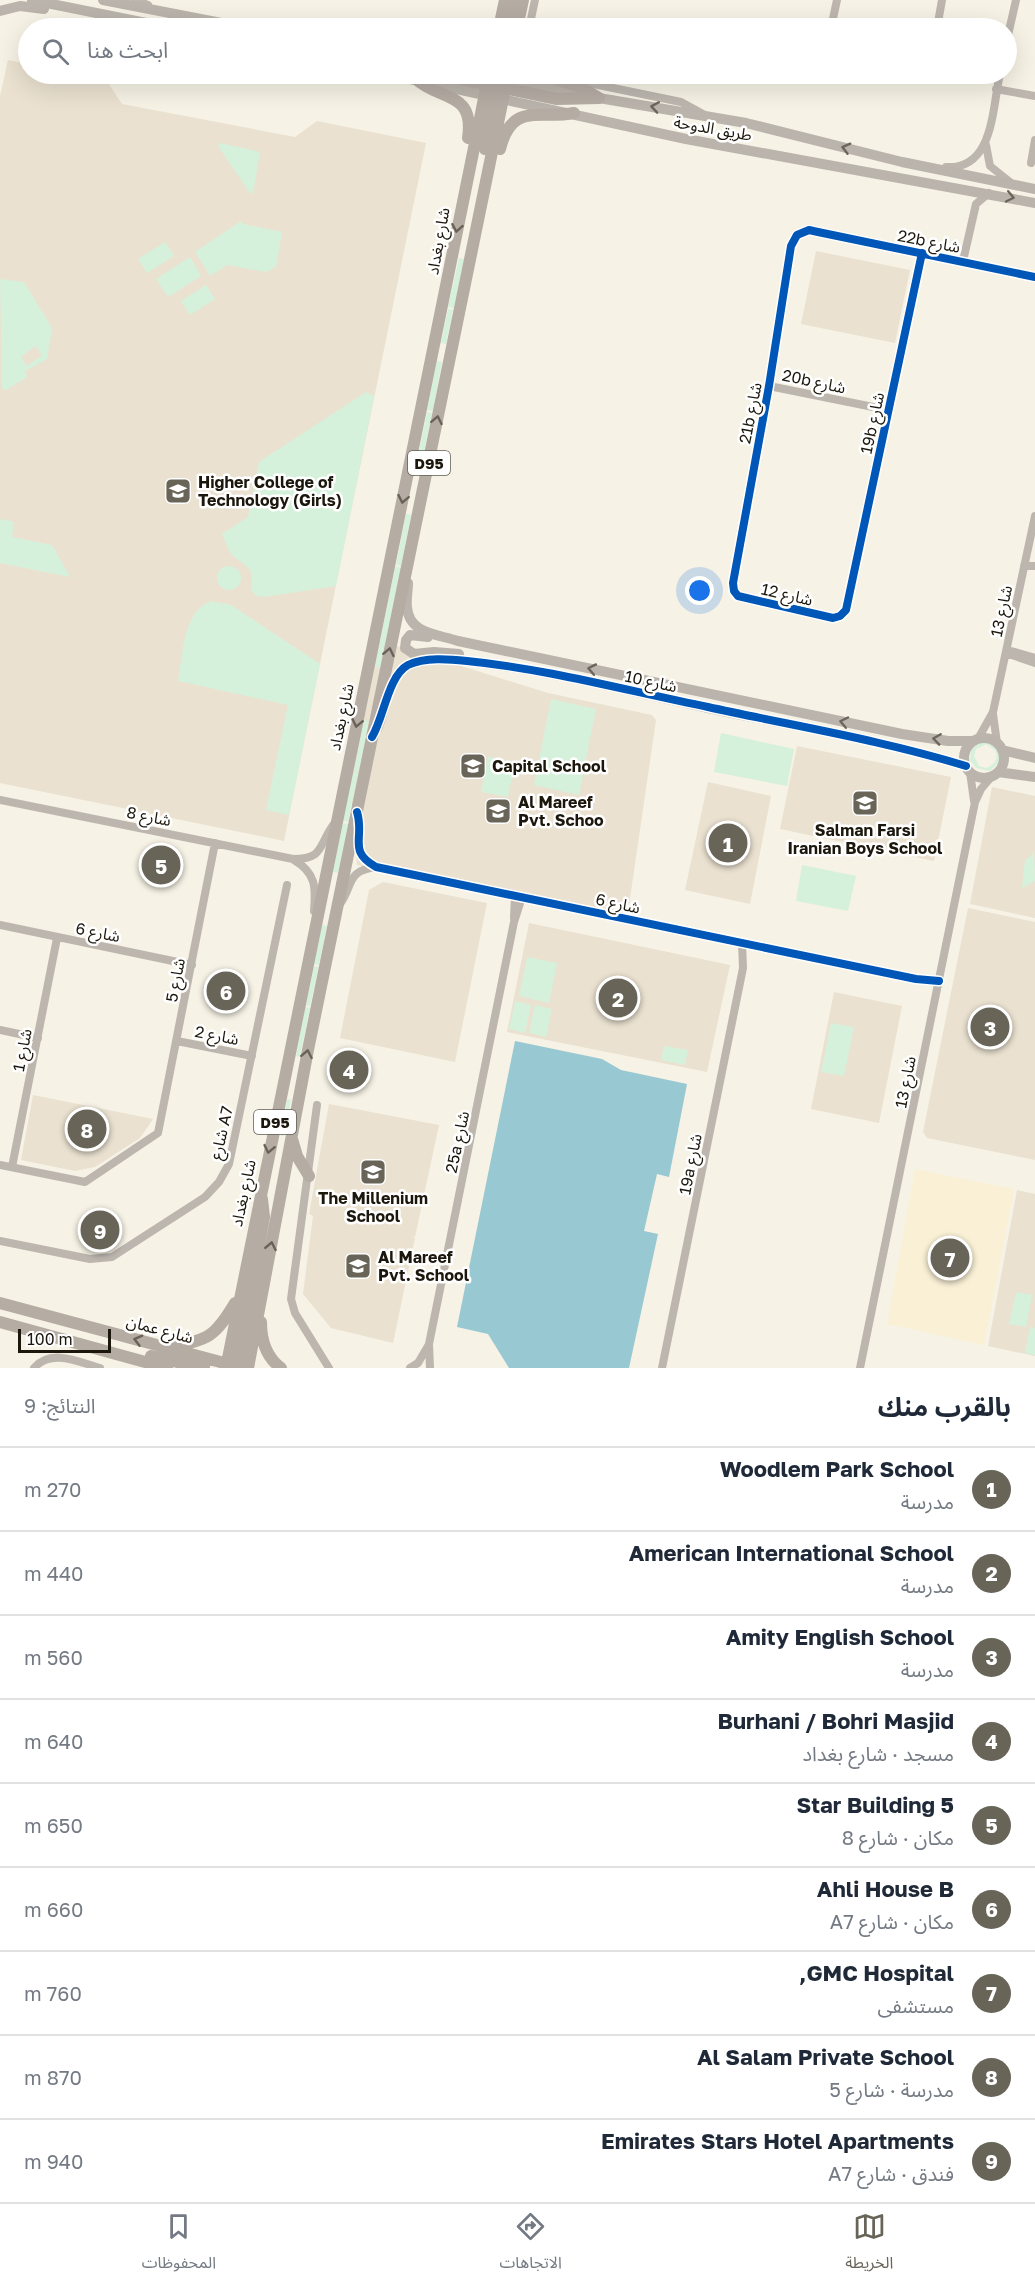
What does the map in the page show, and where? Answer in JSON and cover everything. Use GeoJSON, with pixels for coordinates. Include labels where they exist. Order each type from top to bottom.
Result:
{"type":"FeatureCollection","features":[{"type":"Feature","properties":{"kind":"main road"},"geometry":{"type":"LineString","coordinates":[[492,18],[496,0]]}},
{"type":"Feature","properties":{"kind":"main road"},"geometry":{"type":"LineString","coordinates":[[501,18],[505,0]]}},
{"type":"Feature","properties":{"kind":"main road"},"geometry":{"type":"LineString","coordinates":[[512,18],[520,1]]}},
{"type":"Feature","properties":{"kind":"main road"},"geometry":{"type":"LineString","coordinates":[[518,18],[520,1]]}},
{"type":"Feature","properties":{"kind":"main road"},"geometry":{"type":"LineString","coordinates":[[520,1],[523,18]]}},
{"type":"Feature","properties":{"kind":"main road"},"geometry":{"type":"LineString","coordinates":[[422,84],[455,98],[466,111],[470,129],[467,171]]}},
{"type":"Feature","properties":{"kind":"main road","name":"شارع بغداد"},"geometry":{"type":"LineString","coordinates":[[236,1367],[239,1297],[260,1192],[467,171],[495,84]]}},
{"type":"Feature","properties":{"kind":"main road"},"geometry":{"type":"LineString","coordinates":[[473,246],[473,213],[496,84]]}},
{"type":"Feature","properties":{"kind":"main road","name":"شارع بغداد"},"geometry":{"type":"LineString","coordinates":[[236,1367],[260,1303],[372,736],[486,180],[496,84]]}},
{"type":"Feature","properties":{"kind":"main road"},"geometry":{"type":"LineString","coordinates":[[504,84],[566,100],[599,98]]}},
{"type":"Feature","properties":{"kind":"main road"},"geometry":{"type":"LineString","coordinates":[[572,84],[599,98]]}},
{"type":"Feature","properties":{"kind":"main road"},"geometry":{"type":"LineString","coordinates":[[486,180],[496,164],[507,131],[518,119],[538,113],[574,113]]}},
{"type":"Feature","properties":{"kind":"main road"},"geometry":{"type":"LineString","coordinates":[[292,1136],[297,1156],[309,1176]]}},
{"type":"Feature","properties":{"kind":"main road"},"geometry":{"type":"LineString","coordinates":[[236,1367],[264,1217],[260,1192]]}},
{"type":"Feature","properties":{"kind":"main road"},"geometry":{"type":"LineString","coordinates":[[162,1347],[206,1339],[222,1324],[239,1297]]}},
{"type":"Feature","properties":{"kind":"main road","name":"شارع عمان"},"geometry":{"type":"LineString","coordinates":[[0,1303],[236,1367]]}},
{"type":"Feature","properties":{"kind":"main road"},"geometry":{"type":"LineString","coordinates":[[260,1303],[264,1345],[268,1355],[281,1368]]}},
{"type":"Feature","properties":{"kind":"main road"},"geometry":{"type":"LineString","coordinates":[[0,1322],[167,1368]]}},
{"type":"Feature","properties":{"kind":"main road"},"geometry":{"type":"LineString","coordinates":[[111,1354],[137,1352],[204,1368]]}},
{"type":"Feature","properties":{"kind":"main road"},"geometry":{"type":"LineString","coordinates":[[111,1354],[136,1368]]}},
{"type":"Feature","properties":{"kind":"street"},"geometry":{"type":"LineString","coordinates":[[32,0],[121,18]]}},
{"type":"Feature","properties":{"kind":"street"},"geometry":{"type":"LineString","coordinates":[[103,0],[194,18]]}},
{"type":"Feature","properties":{"kind":"street"},"geometry":{"type":"LineString","coordinates":[[135,0],[157,11]]}},
{"type":"Feature","properties":{"kind":"street"},"geometry":{"type":"LineString","coordinates":[[532,18],[535,0]]}},
{"type":"Feature","properties":{"kind":"street"},"geometry":{"type":"LineString","coordinates":[[833,18],[837,0]]}},
{"type":"Feature","properties":{"kind":"street"},"geometry":{"type":"LineString","coordinates":[[939,18],[942,0]]}},
{"type":"Feature","properties":{"kind":"street"},"geometry":{"type":"LineString","coordinates":[[1012,18],[1016,0]]}},
{"type":"Feature","properties":{"kind":"street"},"geometry":{"type":"LineString","coordinates":[[0,11],[20,6],[64,12],[91,12]]}},
{"type":"Feature","properties":{"kind":"street","name":"طريق الدوحة"},"geometry":{"type":"LineString","coordinates":[[501,84],[574,113],[686,139],[1035,202]]}},
{"type":"Feature","properties":{"kind":"street"},"geometry":{"type":"LineString","coordinates":[[596,84],[681,102],[705,115]]}},
{"type":"Feature","properties":{"kind":"street"},"geometry":{"type":"LineString","coordinates":[[932,169],[969,164],[981,153],[986,140],[997,84]]}},
{"type":"Feature","properties":{"kind":"street"},"geometry":{"type":"LineString","coordinates":[[996,89],[1035,96]]}},
{"type":"Feature","properties":{"kind":"street","name":"طريق الدوحة"},"geometry":{"type":"LineString","coordinates":[[599,98],[774,129],[932,169],[1035,189]]}},
{"type":"Feature","properties":{"kind":"street"},"geometry":{"type":"LineString","coordinates":[[986,140],[986,155],[990,166],[1016,186]]}},
{"type":"Feature","properties":{"kind":"street"},"geometry":{"type":"LineString","coordinates":[[1031,163],[1035,140]]}},
{"type":"Feature","properties":{"kind":"street"},"geometry":{"type":"LineString","coordinates":[[966,189],[974,210]]}},
{"type":"Feature","properties":{"kind":"street"},"geometry":{"type":"LineString","coordinates":[[963,261],[974,210],[979,200],[990,193]]}},
{"type":"Feature","properties":{"kind":"street","name":"21b شارع"},"geometry":{"type":"LineString","coordinates":[[745,598],[738,590],[735,576],[770,386],[793,242],[797,235],[805,231],[818,232]]}},
{"type":"Feature","properties":{"kind":"street","name":"22b شارع"},"geometry":{"type":"LineString","coordinates":[[818,232],[1035,276]]}},
{"type":"Feature","properties":{"kind":"street","name":"19b شارع"},"geometry":{"type":"LineString","coordinates":[[824,616],[838,611],[848,600],[922,253]]}},
{"type":"Feature","properties":{"kind":"street","name":"20b شارع"},"geometry":{"type":"LineString","coordinates":[[770,386],[888,410]]}},
{"type":"Feature","properties":{"kind":"street","name":"شارع 13"},"geometry":{"type":"LineString","coordinates":[[976,740],[993,712],[1024,566],[1031,556],[1035,516]]}},
{"type":"Feature","properties":{"kind":"street"},"geometry":{"type":"LineString","coordinates":[[1024,566],[1035,566]]}},
{"type":"Feature","properties":{"kind":"street","name":"شارع 10"},"geometry":{"type":"LineString","coordinates":[[406,571],[409,584],[407,607],[411,621],[422,631],[458,642],[902,734],[948,741],[976,740]]}},
{"type":"Feature","properties":{"kind":"street","name":"شارع 12"},"geometry":{"type":"LineString","coordinates":[[745,598],[824,616]]}},
{"type":"Feature","properties":{"kind":"street"},"geometry":{"type":"LineString","coordinates":[[458,642],[412,634],[407,637],[405,645],[411,654],[434,652],[456,654],[514,667]]}},
{"type":"Feature","properties":{"kind":"street"},"geometry":{"type":"LineString","coordinates":[[1006,651],[1035,658]]}},
{"type":"Feature","properties":{"kind":"street"},"geometry":{"type":"LineString","coordinates":[[1006,651],[1035,663]]}},
{"type":"Feature","properties":{"kind":"street","name":"شارع 10"},"geometry":{"type":"LineString","coordinates":[[372,736],[381,719],[394,680],[410,664],[448,660],[514,667],[887,745],[968,769]]}},
{"type":"Feature","properties":{"kind":"street","name":"شارع 13"},"geometry":{"type":"LineString","coordinates":[[993,712],[1000,746]]}},
{"type":"Feature","properties":{"kind":"street"},"geometry":{"type":"LineString","coordinates":[[1035,758],[984,738],[976,740],[966,750],[968,769],[979,777],[995,773],[1035,777]]}},
{"type":"Feature","properties":{"kind":"street"},"geometry":{"type":"LineString","coordinates":[[995,773],[1003,764],[1000,746]]}},
{"type":"Feature","properties":{"kind":"street","name":"شارع 13"},"geometry":{"type":"LineString","coordinates":[[968,769],[975,802]]}},
{"type":"Feature","properties":{"kind":"street","name":"شارع 13"},"geometry":{"type":"LineString","coordinates":[[860,1368],[975,802],[981,789],[995,773]]}},
{"type":"Feature","properties":{"kind":"street","name":"شارع 8"},"geometry":{"type":"LineString","coordinates":[[0,800],[293,860]]}},
{"type":"Feature","properties":{"kind":"street"},"geometry":{"type":"LineString","coordinates":[[357,812],[360,854],[365,861],[376,867]]}},
{"type":"Feature","properties":{"kind":"street"},"geometry":{"type":"LineString","coordinates":[[293,860],[316,854],[336,822]]}},
{"type":"Feature","properties":{"kind":"street","name":"شارع 5"},"geometry":{"type":"LineString","coordinates":[[0,1165],[85,1182],[155,1137],[161,1122],[215,843]]}},
{"type":"Feature","properties":{"kind":"street"},"geometry":{"type":"LineString","coordinates":[[293,860],[308,870],[315,884],[311,948]]}},
{"type":"Feature","properties":{"kind":"street"},"geometry":{"type":"LineString","coordinates":[[338,908],[356,873],[364,868],[376,867]]}},
{"type":"Feature","properties":{"kind":"street","name":"شارع 6"},"geometry":{"type":"LineString","coordinates":[[376,867],[938,984]]}},
{"type":"Feature","properties":{"kind":"street","name":"شارع A7"},"geometry":{"type":"LineString","coordinates":[[0,1241],[101,1259],[121,1251],[205,1197],[219,1182],[229,1164],[287,885]]}},
{"type":"Feature","properties":{"kind":"street","name":"25a شارع"},"geometry":{"type":"LineString","coordinates":[[430,1368],[429,1347],[519,897]]}},
{"type":"Feature","properties":{"kind":"street","name":"شارع 6"},"geometry":{"type":"LineString","coordinates":[[0,925],[192,965]]}},
{"type":"Feature","properties":{"kind":"street","name":"شارع 1"},"geometry":{"type":"LineString","coordinates":[[12,1167],[57,938]]}},
{"type":"Feature","properties":{"kind":"street","name":"19a شارع"},"geometry":{"type":"LineString","coordinates":[[662,1368],[743,966],[742,943]]}},
{"type":"Feature","properties":{"kind":"street","name":"19a شارع"},"geometry":{"type":"LineString","coordinates":[[743,966],[755,946]]}},
{"type":"Feature","properties":{"kind":"street"},"geometry":{"type":"LineString","coordinates":[[0,1030],[38,1038]]}},
{"type":"Feature","properties":{"kind":"street","name":"شارع 2"},"geometry":{"type":"LineString","coordinates":[[177,1041],[252,1056]]}},
{"type":"Feature","properties":{"kind":"street"},"geometry":{"type":"LineString","coordinates":[[317,1105],[291,1304],[329,1368]]}},
{"type":"Feature","properties":{"kind":"street"},"geometry":{"type":"LineString","coordinates":[[410,1368],[418,1363],[429,1347]]}},
{"type":"Feature","properties":{"kind":"street"},"geometry":{"type":"LineString","coordinates":[[423,1368],[429,1347]]}},
{"type":"Feature","properties":{"kind":"street"},"geometry":{"type":"LineString","coordinates":[[34,1368],[43,1360],[55,1357],[100,1368]]}},
{"type":"Feature","properties":{"kind":"shaded area","name":"Higher College of Technology (Girls)"},"geometry":{"type":"Polygon","coordinates":[[[8,60],[18,62],[18,84],[109,84],[122,104],[295,137],[317,121],[426,143],[284,841],[0,783],[0,96],[8,60]]]}},
{"type":"Feature","properties":{"kind":"shaded area"},"geometry":{"type":"Polygon","coordinates":[[[816,251],[910,270],[895,343],[801,324],[816,251]]]}},
{"type":"Feature","properties":{"kind":"shaded area","name":"Al Mareef Pvt. Schoo"},"geometry":{"type":"Polygon","coordinates":[[[372,638],[548,693],[652,715],[656,720],[627,919],[357,865],[348,758],[372,638]]]}},
{"type":"Feature","properties":{"kind":"shaded area","name":"Salman Farsi Iranian Boys School"},"geometry":{"type":"Polygon","coordinates":[[[797,746],[951,777],[934,861],[780,829],[797,746]]]}},
{"type":"Feature","properties":{"kind":"shaded area"},"geometry":{"type":"Polygon","coordinates":[[[708,782],[771,796],[750,904],[685,890],[708,782]]]}},
{"type":"Feature","properties":{"kind":"shaded area"},"geometry":{"type":"Polygon","coordinates":[[[992,787],[1035,796],[1035,918],[970,904],[992,787]]]}},
{"type":"Feature","properties":{"kind":"shaded area"},"geometry":{"type":"Polygon","coordinates":[[[383,882],[487,903],[455,1062],[340,1038],[369,890],[383,882]]]}},
{"type":"Feature","properties":{"kind":"shaded area"},"geometry":{"type":"Polygon","coordinates":[[[968,908],[1035,922],[1035,1160],[927,1138],[923,1132],[968,908]]]}},
{"type":"Feature","properties":{"kind":"shaded area"},"geometry":{"type":"Polygon","coordinates":[[[529,923],[730,965],[707,1072],[507,1032],[529,923]]]}},
{"type":"Feature","properties":{"kind":"shaded area"},"geometry":{"type":"Polygon","coordinates":[[[834,992],[902,1006],[879,1123],[811,1109],[834,992]]]}},
{"type":"Feature","properties":{"kind":"shaded area"},"geometry":{"type":"Polygon","coordinates":[[[33,1095],[153,1119],[140,1138],[95,1167],[75,1171],[21,1160],[33,1095]]]}},
{"type":"Feature","properties":{"kind":"shaded area"},"geometry":{"type":"Polygon","coordinates":[[[329,1104],[439,1125],[415,1237],[410,1236],[415,1238],[393,1343],[331,1328],[303,1294],[313,1216],[309,1214],[329,1104]]]}},
{"type":"Feature","properties":{"kind":"shaded area"},"geometry":{"type":"Polygon","coordinates":[[[915,1169],[1014,1189],[984,1345],[887,1324],[915,1169]]]}},
{"type":"Feature","properties":{"kind":"shaded area"},"geometry":{"type":"Polygon","coordinates":[[[1017,1190],[1035,1194],[1035,1356],[988,1346],[1017,1190]]]}},
{"type":"Feature","properties":{"kind":"green space"},"geometry":{"type":"Polygon","coordinates":[[[220,143],[260,152],[253,193],[250,193],[218,146],[220,143]]]}},
{"type":"Feature","properties":{"kind":"green space"},"geometry":{"type":"Polygon","coordinates":[[[241,221],[243,224],[282,232],[276,267],[266,272],[227,265],[210,276],[195,252],[241,221]]]}},
{"type":"Feature","properties":{"kind":"green space"},"geometry":{"type":"Polygon","coordinates":[[[165,242],[174,256],[147,273],[138,259],[165,242]]]}},
{"type":"Feature","properties":{"kind":"green space"},"geometry":{"type":"Polygon","coordinates":[[[190,257],[201,276],[168,297],[156,279],[190,257]]]}},
{"type":"Feature","properties":{"kind":"green space"},"geometry":{"type":"Polygon","coordinates":[[[459,258],[464,259],[454,308],[448,307],[459,258]]]}},
{"type":"Feature","properties":{"kind":"green space"},"geometry":{"type":"Polygon","coordinates":[[[0,279],[24,282],[52,328],[47,359],[25,371],[27,377],[6,390],[2,388],[0,279]],[[35,346],[21,357],[27,366],[42,355],[35,346]]]}},
{"type":"Feature","properties":{"kind":"green space"},"geometry":{"type":"Polygon","coordinates":[[[206,285],[215,299],[190,315],[181,301],[206,285]]]}},
{"type":"Feature","properties":{"kind":"green space"},"geometry":{"type":"Polygon","coordinates":[[[448,309],[453,310],[446,344],[441,343],[448,309]]]}},
{"type":"Feature","properties":{"kind":"green space"},"geometry":{"type":"Polygon","coordinates":[[[437,361],[442,362],[433,411],[427,410],[437,361]]]}},
{"type":"Feature","properties":{"kind":"green space"},"geometry":{"type":"Polygon","coordinates":[[[366,392],[374,396],[336,586],[265,597],[256,596],[251,590],[251,572],[231,554],[222,534],[248,517],[259,462],[366,392]]]}},
{"type":"Feature","properties":{"kind":"green space"},"geometry":{"type":"Polygon","coordinates":[[[427,412],[432,413],[422,462],[417,461],[427,412]]]}},
{"type":"Feature","properties":{"kind":"green space"},"geometry":{"type":"Polygon","coordinates":[[[406,514],[411,515],[401,566],[396,565],[406,514]]]}},
{"type":"Feature","properties":{"kind":"green space"},"geometry":{"type":"Polygon","coordinates":[[[0,519],[14,522],[12,537],[52,545],[70,577],[0,563],[0,519]]]}},
{"type":"Feature","properties":{"kind":"green space"},"geometry":{"type":"Polygon","coordinates":[[[224,566],[234,566],[241,573],[241,583],[234,590],[224,590],[217,583],[217,573],[224,566]]]}},
{"type":"Feature","properties":{"kind":"green space"},"geometry":{"type":"Polygon","coordinates":[[[395,566],[401,568],[380,668],[375,667],[395,566]]]}},
{"type":"Feature","properties":{"kind":"green space"},"geometry":{"type":"Polygon","coordinates":[[[211,601],[231,605],[320,664],[289,815],[266,810],[288,705],[178,681],[189,624],[194,614],[211,601]]]}},
{"type":"Feature","properties":{"kind":"green space"},"geometry":{"type":"Polygon","coordinates":[[[551,699],[596,709],[579,795],[534,785],[551,699]]]}},
{"type":"Feature","properties":{"kind":"green space"},"geometry":{"type":"Polygon","coordinates":[[[364,720],[369,722],[359,771],[354,770],[364,720]]]}},
{"type":"Feature","properties":{"kind":"green space"},"geometry":{"type":"Polygon","coordinates":[[[721,733],[794,749],[787,786],[714,772],[721,733]]]}},
{"type":"Feature","properties":{"kind":"green space"},"geometry":{"type":"Polygon","coordinates":[[[983,740],[991,742],[999,749],[1000,761],[990,771],[976,768],[970,760],[971,750],[983,740]],[[986,744],[976,749],[974,756],[979,766],[986,768],[994,763],[997,756],[995,750],[986,744]]]}},
{"type":"Feature","properties":{"kind":"green space"},"geometry":{"type":"Polygon","coordinates":[[[488,757],[515,762],[508,797],[481,792],[488,757]]]}},
{"type":"Feature","properties":{"kind":"green space"},"geometry":{"type":"Polygon","coordinates":[[[353,771],[358,772],[348,822],[343,821],[353,771]]]}},
{"type":"Feature","properties":{"kind":"green space"},"geometry":{"type":"Polygon","coordinates":[[[343,823],[348,824],[338,873],[333,872],[343,823]]]}},
{"type":"Feature","properties":{"kind":"green space"},"geometry":{"type":"Polygon","coordinates":[[[1034,850],[1035,881],[1022,888],[1025,860],[1034,850]]]}},
{"type":"Feature","properties":{"kind":"green space"},"geometry":{"type":"Polygon","coordinates":[[[802,865],[856,876],[848,911],[796,901],[802,865]]]}},
{"type":"Feature","properties":{"kind":"green space"},"geometry":{"type":"Polygon","coordinates":[[[322,925],[327,926],[319,965],[314,964],[322,925]]]}},
{"type":"Feature","properties":{"kind":"green space"},"geometry":{"type":"Polygon","coordinates":[[[527,957],[557,963],[549,1003],[519,996],[527,957]]]}},
{"type":"Feature","properties":{"kind":"green space"},"geometry":{"type":"Polygon","coordinates":[[[314,966],[319,967],[310,1006],[306,1005],[314,966]]]}},
{"type":"Feature","properties":{"kind":"green space"},"geometry":{"type":"Polygon","coordinates":[[[515,1001],[531,1005],[525,1033],[509,1029],[515,1001]]]}},
{"type":"Feature","properties":{"kind":"green space"},"geometry":{"type":"Polygon","coordinates":[[[535,1005],[552,1009],[546,1037],[529,1033],[535,1005]]]}},
{"type":"Feature","properties":{"kind":"green space"},"geometry":{"type":"Polygon","coordinates":[[[305,1007],[310,1008],[300,1057],[296,1056],[305,1007]]]}},
{"type":"Feature","properties":{"kind":"green space"},"geometry":{"type":"Polygon","coordinates":[[[831,1023],[854,1027],[844,1076],[821,1072],[831,1023]]]}},
{"type":"Feature","properties":{"kind":"green space"},"geometry":{"type":"Polygon","coordinates":[[[664,1046],[688,1050],[685,1065],[661,1060],[664,1046]]]}},
{"type":"Feature","properties":{"kind":"green space"},"geometry":{"type":"Polygon","coordinates":[[[287,1099],[291,1100],[284,1136],[281,1136],[287,1099]]]}},
{"type":"Feature","properties":{"kind":"green space"},"geometry":{"type":"Polygon","coordinates":[[[1016,1292],[1032,1295],[1026,1327],[1009,1324],[1016,1292]]]}},
{"type":"Feature","properties":{"kind":"green space"},"geometry":{"type":"Polygon","coordinates":[[[1030,1327],[1035,1328],[1035,1355],[1025,1353],[1030,1327]]]}},
{"type":"Feature","properties":{"kind":"water"},"geometry":{"type":"Polygon","coordinates":[[[515,1041],[602,1059],[621,1070],[687,1084],[669,1177],[657,1174],[644,1231],[658,1234],[629,1368],[509,1368],[488,1334],[457,1327],[515,1041]]]}},
{"type":"Feature","properties":{"kind":"cycle path"},"geometry":{"type":"LineString","coordinates":[[922,253],[846,610],[840,616],[833,618],[738,596],[734,591],[733,583],[769,386],[791,246],[797,235],[809,230],[818,232],[1035,277]]}},
{"type":"Feature","properties":{"kind":"cycle path"},"geometry":{"type":"LineString","coordinates":[[372,737],[391,687],[401,670],[415,662],[445,659],[528,669],[588,681],[870,741],[966,766]]}},
{"type":"Feature","properties":{"kind":"cycle path"},"geometry":{"type":"LineString","coordinates":[[357,812],[359,849],[367,861],[376,867],[916,979],[939,981]]}},
{"type":"Feature","properties":{"kind":"place","name":"Higher College of Technology (Girls)"},"geometry":{"type":"Point","coordinates":[178,491]}},
{"type":"Feature","properties":{"kind":"place","name":"Capital School"},"geometry":{"type":"Point","coordinates":[473,766]}},
{"type":"Feature","properties":{"kind":"place","name":"Salman Farsi Iranian Boys School"},"geometry":{"type":"Point","coordinates":[865,803]}},
{"type":"Feature","properties":{"kind":"place","name":"Al Mareef Pvt. Schoo"},"geometry":{"type":"Point","coordinates":[498,811]}},
{"type":"Feature","properties":{"kind":"place","name":"Woodlem Park School"},"geometry":{"type":"Point","coordinates":[728,843]}},
{"type":"Feature","properties":{"kind":"place","name":"5 Star Building"},"geometry":{"type":"Point","coordinates":[161,865]}},
{"type":"Feature","properties":{"kind":"place","name":"Ahli House B"},"geometry":{"type":"Point","coordinates":[226,991]}},
{"type":"Feature","properties":{"kind":"place","name":"American International School"},"geometry":{"type":"Point","coordinates":[618,998]}},
{"type":"Feature","properties":{"kind":"place","name":"Amity English School"},"geometry":{"type":"Point","coordinates":[990,1027]}},
{"type":"Feature","properties":{"kind":"place","name":"Burhani / Bohri Masjid"},"geometry":{"type":"Point","coordinates":[349,1070]}},
{"type":"Feature","properties":{"kind":"place","name":"Al Salam Private School"},"geometry":{"type":"Point","coordinates":[87,1129]}},
{"type":"Feature","properties":{"kind":"place","name":"The Millenium School"},"geometry":{"type":"Point","coordinates":[373,1172]}},
{"type":"Feature","properties":{"kind":"place","name":"Emirates Stars Hotel Apartments"},"geometry":{"type":"Point","coordinates":[100,1230]}},
{"type":"Feature","properties":{"kind":"place","name":"GMC Hospital,"},"geometry":{"type":"Point","coordinates":[950,1258]}},
{"type":"Feature","properties":{"kind":"place","name":"Al Mareef Pvt. School"},"geometry":{"type":"Point","coordinates":[358,1266]}}]}
